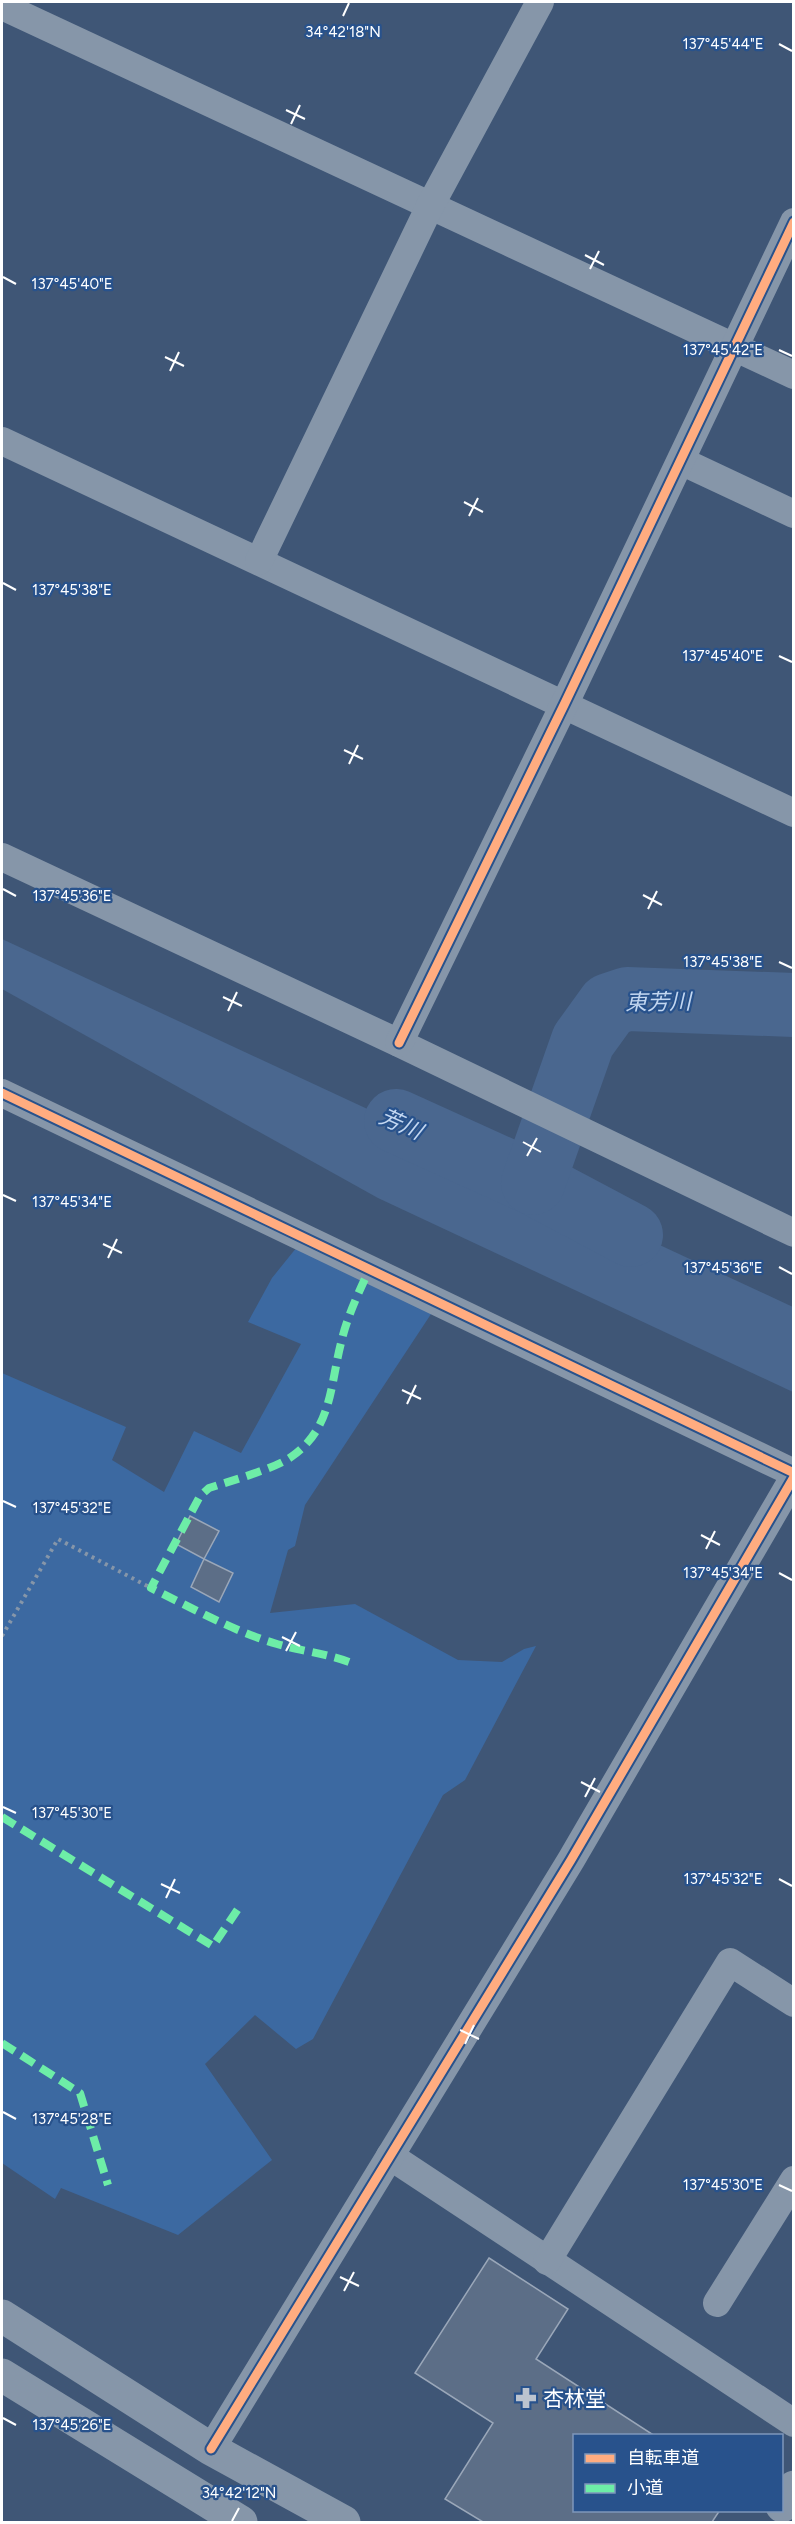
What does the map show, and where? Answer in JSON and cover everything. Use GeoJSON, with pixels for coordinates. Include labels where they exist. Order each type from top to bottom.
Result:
{"type":"FeatureCollection","features":[{"type":"Feature","properties":{"kind":"street"},"geometry":{"type":"LineString","coordinates":[[259,561],[430,206],[540,2]]}},
{"type":"Feature","properties":{"kind":"street"},"geometry":{"type":"LineString","coordinates":[[2,6],[794,375]]}},
{"type":"Feature","properties":{"kind":"street"},"geometry":{"type":"LineString","coordinates":[[399,1042],[564,705],[794,222]]}},
{"type":"Feature","properties":{"kind":"street"},"geometry":{"type":"LineString","coordinates":[[2,441],[794,813]]}},
{"type":"Feature","properties":{"kind":"street"},"geometry":{"type":"LineString","coordinates":[[681,461],[794,514]]}},
{"type":"Feature","properties":{"kind":"street"},"geometry":{"type":"LineString","coordinates":[[2,857],[399,1042],[794,1233]]}},
{"type":"Feature","properties":{"kind":"street"},"geometry":{"type":"LineString","coordinates":[[2,1093],[794,1475],[572,1860],[212,2449]]}},
{"type":"Feature","properties":{"kind":"street"},"geometry":{"type":"LineString","coordinates":[[547,2260],[730,1962],[794,2003]]}},
{"type":"Feature","properties":{"kind":"street"},"geometry":{"type":"LineString","coordinates":[[390,2156],[794,2423]]}},
{"type":"Feature","properties":{"kind":"street"},"geometry":{"type":"LineString","coordinates":[[717,2303],[794,2180]]}},
{"type":"Feature","properties":{"kind":"street"},"geometry":{"type":"LineString","coordinates":[[2,2316],[212,2449],[344,2523]]}},
{"type":"Feature","properties":{"kind":"street"},"geometry":{"type":"LineString","coordinates":[[2,2375],[241,2523]]}},
{"type":"Feature","properties":{"kind":"street"},"geometry":{"type":"LineString","coordinates":[[783,2504],[794,2487]]}},
{"type":"Feature","properties":{"kind":"path"},"geometry":{"type":"LineString","coordinates":[[2,1636],[58,1539],[151,1588]]}},
{"type":"Feature","properties":{"kind":"shaded area"},"geometry":{"type":"Polygon","coordinates":[[[2,939],[793,1307],[793,1392],[378,1198],[2,989],[2,939]]]}},
{"type":"Feature","properties":{"kind":"shaded area"},"geometry":{"type":"Polygon","coordinates":[[[297,1247],[433,1311],[305,1505],[295,1546],[288,1550],[270,1613],[355,1604],[458,1660],[502,1662],[524,1649],[536,1646],[465,1780],[443,1795],[313,2039],[296,2049],[255,2015],[205,2064],[272,2160],[178,2235],[61,2188],[55,2199],[2,2163],[2,1373],[126,1427],[112,1460],[164,1492],[194,1431],[241,1453],[301,1344],[248,1322],[272,1278],[297,1247]]]}},
{"type":"Feature","properties":{"kind":"building"},"geometry":{"type":"Polygon","coordinates":[[[190,1516],[219,1531],[204,1559],[176,1544],[190,1516]]]}},
{"type":"Feature","properties":{"kind":"building"},"geometry":{"type":"Polygon","coordinates":[[[204,1559],[233,1573],[219,1602],[191,1587],[204,1559]]]}},
{"type":"Feature","properties":{"kind":"building","name":"杏林堂"},"geometry":{"type":"Polygon","coordinates":[[[489,2258],[568,2309],[536,2359],[652,2434],[573,2434],[573,2512],[719,2512],[712,2522],[483,2522],[445,2499],[493,2423],[415,2373],[489,2258]]]}},
{"type":"Feature","properties":{"kind":"waterway","name":"東芳川"},"geometry":{"type":"LineString","coordinates":[[533,1183],[583,1041],[609,1005],[627,999],[794,1005]]}},
{"type":"Feature","properties":{"kind":"waterway","name":"芳川"},"geometry":{"type":"LineString","coordinates":[[396,1121],[533,1183],[631,1235]]}},
{"type":"Feature","properties":{"kind":"marked path"},"geometry":{"type":"LineString","coordinates":[[349,1662],[261,1639],[213,1619],[151,1588],[200,1496],[209,1488],[274,1466],[291,1457],[315,1433],[327,1406],[346,1324],[369,1270]]}},
{"type":"Feature","properties":{"kind":"marked path"},"geometry":{"type":"LineString","coordinates":[[2,1817],[213,1946],[240,1906]]}},
{"type":"Feature","properties":{"kind":"marked path"},"geometry":{"type":"LineString","coordinates":[[2,2043],[80,2093],[108,2185]]}},
{"type":"Feature","properties":{"kind":"cycle path"},"geometry":{"type":"LineString","coordinates":[[399,1043],[564,705],[794,222]]}},
{"type":"Feature","properties":{"kind":"cycle path"},"geometry":{"type":"LineString","coordinates":[[2,1093],[794,1473]]}},
{"type":"Feature","properties":{"kind":"cycle path"},"geometry":{"type":"LineString","coordinates":[[211,2449],[571,1860],[794,1477]]}},
{"type":"Feature","properties":{"kind":"place","name":"杏林堂"},"geometry":{"type":"Point","coordinates":[526,2398]}}]}
